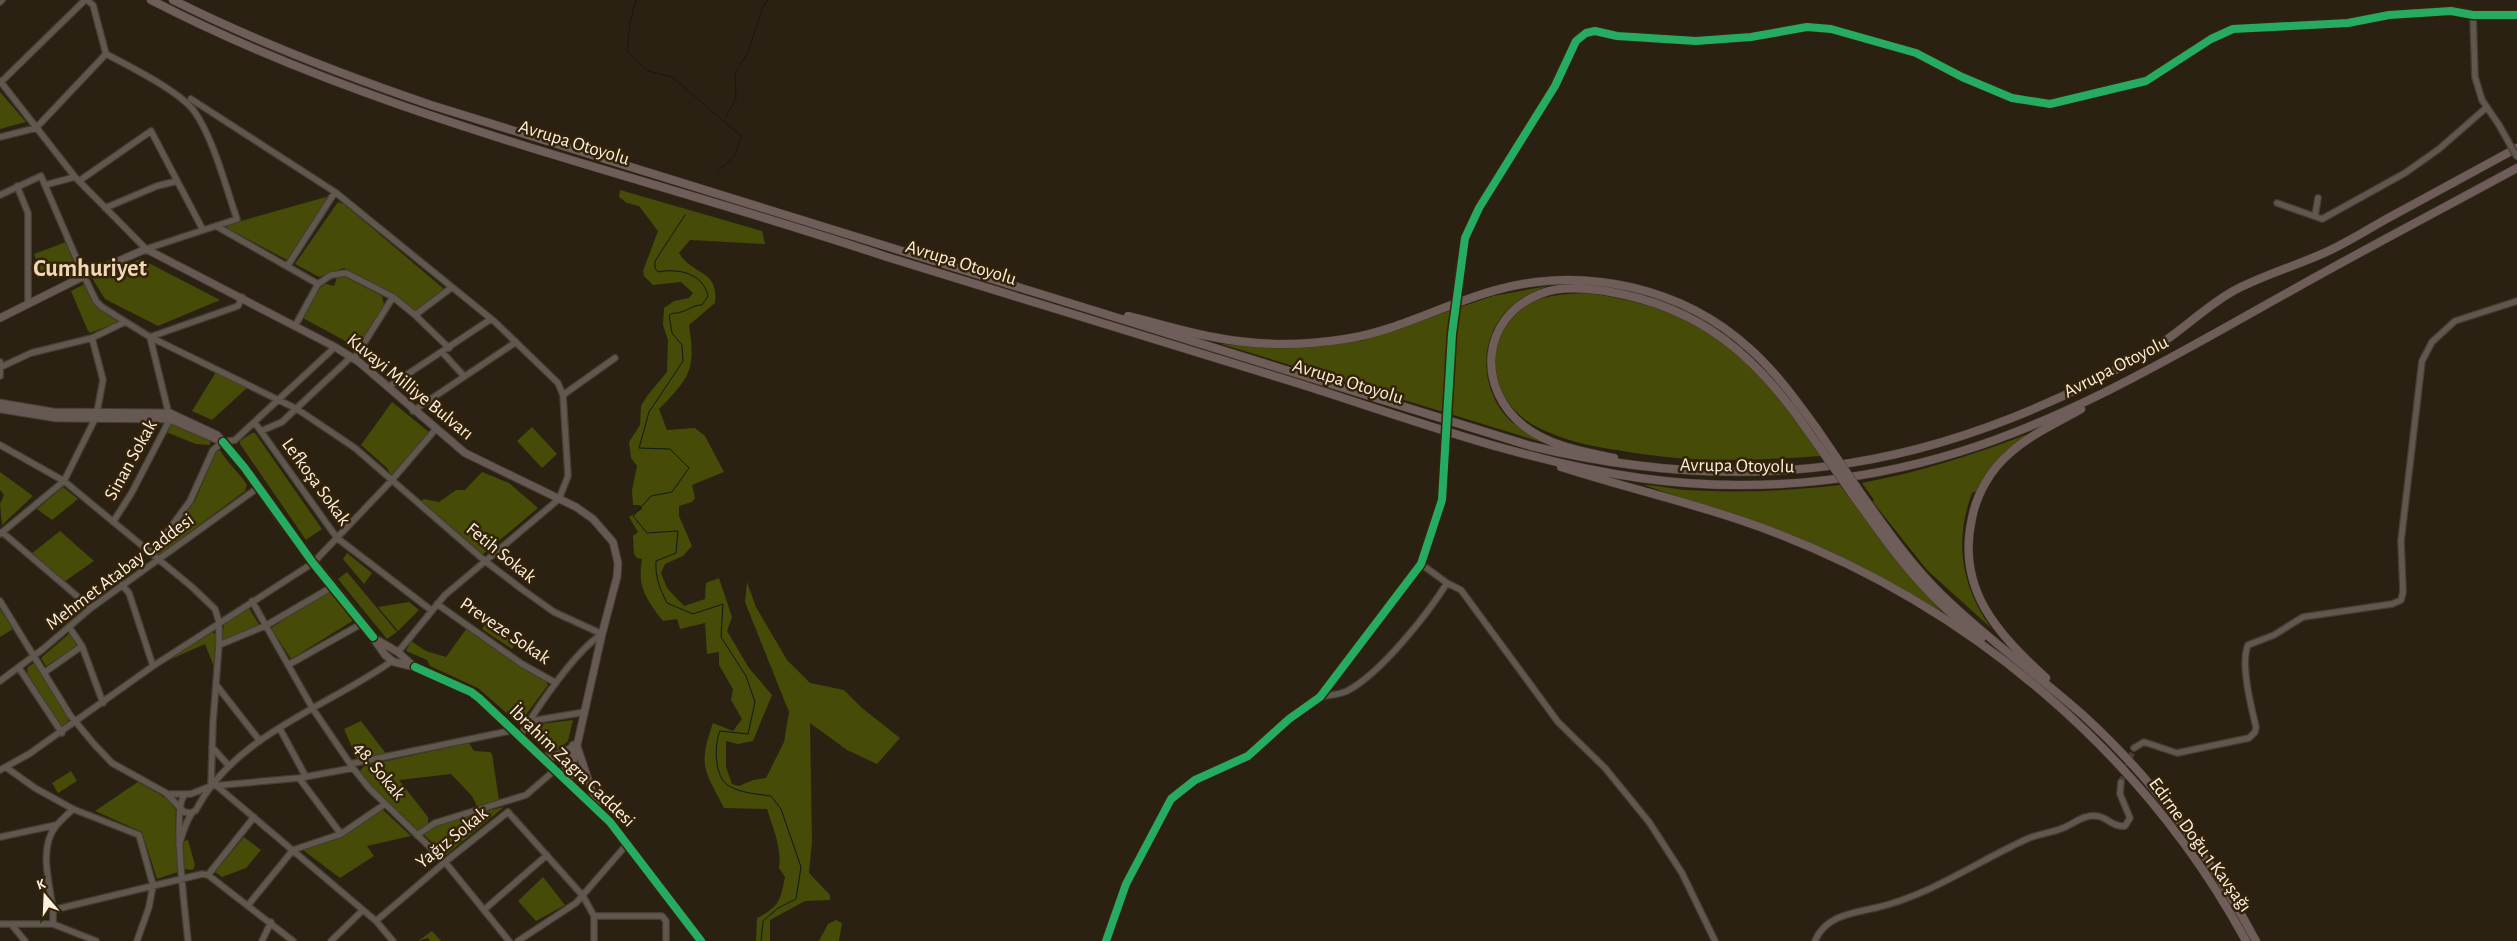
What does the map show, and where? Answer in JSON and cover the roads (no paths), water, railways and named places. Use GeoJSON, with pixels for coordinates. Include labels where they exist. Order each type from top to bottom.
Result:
{"type":"FeatureCollection","features":[{"type":"Feature","properties":{"kind":"highway","name":"Avrupa Otoyolu"},"geometry":{"type":"LineString","coordinates":[[151,0],[270,57],[407,108],[795,226],[887,257],[1520,452],[1584,468],[1667,481],[1750,485],[1814,481],[1897,468],[1959,452],[2037,424],[2126,381],[2517,168]]}},
{"type":"Feature","properties":{"kind":"highway","name":"Avrupa Otoyolu"},"geometry":{"type":"LineString","coordinates":[[174,0],[237,31],[321,66],[431,105],[1531,446],[1627,465],[1702,472],[1793,471],[1851,463],[1914,450],[2012,420],[2063,397],[2149,351],[2167,340],[2212,304],[2235,290],[2324,253],[2517,148]]}},
{"type":"Feature","properties":{"kind":"highway"},"geometry":{"type":"LineString","coordinates":[[1096,311],[1237,341],[1273,344],[1314,343],[1347,339],[1384,330],[1486,293],[1516,285],[1578,280],[1615,284],[1664,297],[1702,314],[1727,330],[1749,347],[1778,377],[1817,429],[1894,552],[1943,606],[2014,669]]}},
{"type":"Feature","properties":{"kind":"highway"},"geometry":{"type":"LineString","coordinates":[[1702,472],[1641,464],[1574,449],[1547,439],[1521,423],[1499,396],[1492,374],[1491,354],[1495,338],[1508,317],[1530,298],[1558,289],[1608,291],[1662,305],[1697,321],[1734,345],[1769,379],[1908,557],[1944,596],[2084,717]]}},
{"type":"Feature","properties":{"kind":"highway"},"geometry":{"type":"LineString","coordinates":[[2084,717],[2067,696],[2014,648],[1988,616],[1976,592],[1969,570],[1968,535],[1979,495],[2002,460],[2029,438],[2126,381]]}},
{"type":"Feature","properties":{"kind":"highway"},"geometry":{"type":"LineString","coordinates":[[1520,452],[1569,470],[1695,505],[1776,533],[1821,552],[1892,588],[1943,618],[2014,669]]}},
{"type":"Feature","properties":{"kind":"highway","name":"Edirne Doğu 1 Kavşağı"},"geometry":{"type":"LineString","coordinates":[[2014,669],[2066,712],[2136,783],[2181,841],[2214,888],[2246,941]]}},
{"type":"Feature","properties":{"kind":"highway","name":"Edirne Doğu 1 Kavşağı"},"geometry":{"type":"LineString","coordinates":[[2084,717],[2148,784],[2177,819],[2227,891],[2256,941]]}},
{"type":"Feature","properties":{"kind":"main road"},"geometry":{"type":"LineString","coordinates":[[0,318],[84,276],[146,250]]}},
{"type":"Feature","properties":{"kind":"main road","name":"Kuvayi Milliye Bulvarı"},"geometry":{"type":"LineString","coordinates":[[146,250],[242,297],[336,347],[353,358],[435,430],[465,452],[483,463],[560,499],[593,519],[613,542],[618,563],[617,577],[585,712],[566,779]]}},
{"type":"Feature","properties":{"kind":"main road"},"geometry":{"type":"LineString","coordinates":[[0,403],[53,412],[96,416]]}},
{"type":"Feature","properties":{"kind":"main road"},"geometry":{"type":"LineString","coordinates":[[0,409],[56,418],[170,416]]}},
{"type":"Feature","properties":{"kind":"main road","name":"İbrahim Zagra Caddesi"},"geometry":{"type":"LineString","coordinates":[[170,416],[217,435],[237,457],[313,563],[373,637],[395,657],[471,692],[600,811],[628,843],[701,941]]}},
{"type":"Feature","properties":{"kind":"main road"},"geometry":{"type":"LineString","coordinates":[[540,756],[553,757],[575,744],[600,811]]}},
{"type":"Feature","properties":{"kind":"street"},"geometry":{"type":"LineString","coordinates":[[1,82],[86,0],[93,5],[106,54],[128,65],[180,97],[194,110],[208,141],[237,219],[146,250]]}},
{"type":"Feature","properties":{"kind":"street"},"geometry":{"type":"LineString","coordinates":[[1106,941],[1126,884],[1170,799],[1195,780],[1248,756],[1289,719],[1320,696],[1421,564],[1441,505],[1447,445],[1452,334],[1459,270],[1465,238],[1474,216],[1540,112],[1576,41],[1590,31],[1618,36],[1696,41],[1752,37],[1799,28],[1831,29],[1910,51],[1962,77],[2012,98],[2050,104],[2146,81],[2211,39],[2233,29],[2348,23],[2389,15],[2451,11],[2473,15],[2517,15]]}},
{"type":"Feature","properties":{"kind":"street"},"geometry":{"type":"LineString","coordinates":[[2473,15],[2475,77],[2482,100],[2517,157]]}},
{"type":"Feature","properties":{"kind":"street"},"geometry":{"type":"LineString","coordinates":[[0,137],[36,128],[106,54]]}},
{"type":"Feature","properties":{"kind":"street","name":"Kuvayi Milliye Bulvarı"},"geometry":{"type":"LineString","coordinates":[[1,82],[77,179],[146,250]]}},
{"type":"Feature","properties":{"kind":"street"},"geometry":{"type":"LineString","coordinates":[[179,845],[192,813],[197,809],[211,786],[229,766],[260,741],[364,681],[395,657],[437,604],[485,561],[560,499],[568,476],[563,395],[558,383],[491,319],[335,192],[190,99]]}},
{"type":"Feature","properties":{"kind":"street"},"geometry":{"type":"LineString","coordinates":[[2276,203],[2322,219],[2405,173],[2439,149],[2488,107]]}},
{"type":"Feature","properties":{"kind":"street"},"geometry":{"type":"LineString","coordinates":[[45,185],[77,179],[149,130],[153,133],[203,230]]}},
{"type":"Feature","properties":{"kind":"street","name":"Fetih Sokak"},"geometry":{"type":"LineString","coordinates":[[17,186],[41,176],[96,302],[150,337],[297,409],[355,448],[485,561],[554,612],[602,634]]}},
{"type":"Feature","properties":{"kind":"street"},"geometry":{"type":"LineString","coordinates":[[105,208],[150,189],[177,181]]}},
{"type":"Feature","properties":{"kind":"street"},"geometry":{"type":"LineString","coordinates":[[0,195],[17,186],[28,213],[28,303]]}},
{"type":"Feature","properties":{"kind":"street"},"geometry":{"type":"LineString","coordinates":[[288,265],[335,192]]}},
{"type":"Feature","properties":{"kind":"street"},"geometry":{"type":"LineString","coordinates":[[2314,216],[2318,198]]}},
{"type":"Feature","properties":{"kind":"street"},"geometry":{"type":"LineString","coordinates":[[216,226],[288,265],[318,284]]}},
{"type":"Feature","properties":{"kind":"street"},"geometry":{"type":"LineString","coordinates":[[295,326],[318,284],[331,275],[346,273],[393,297],[415,315],[449,348]]}},
{"type":"Feature","properties":{"kind":"street"},"geometry":{"type":"LineString","coordinates":[[415,315],[451,288]]}},
{"type":"Feature","properties":{"kind":"street"},"geometry":{"type":"LineString","coordinates":[[150,337],[238,306],[242,297]]}},
{"type":"Feature","properties":{"kind":"street","name":"Lefkoşa Sokak"},"geometry":{"type":"LineString","coordinates":[[393,297],[353,358],[282,422],[261,431],[337,538],[431,610]]}},
{"type":"Feature","properties":{"kind":"street"},"geometry":{"type":"LineString","coordinates":[[2134,748],[2144,742],[2177,753],[2249,738],[2256,727],[2247,676],[2245,650],[2248,645],[2274,634],[2303,617],[2392,604],[2401,600],[2403,592],[2401,541],[2422,361],[2432,342],[2455,321],[2517,301]]}},
{"type":"Feature","properties":{"kind":"street"},"geometry":{"type":"LineString","coordinates":[[388,387],[491,319]]}},
{"type":"Feature","properties":{"kind":"street"},"geometry":{"type":"LineString","coordinates":[[0,376],[1,364],[31,353],[92,338],[125,322]]}},
{"type":"Feature","properties":{"kind":"street","name":"Sinan Sokak"},"geometry":{"type":"LineString","coordinates":[[113,522],[131,494],[170,416],[150,337]]}},
{"type":"Feature","properties":{"kind":"street"},"geometry":{"type":"LineString","coordinates":[[92,338],[102,380],[96,416],[64,481],[1,533],[92,608]]}},
{"type":"Feature","properties":{"kind":"street"},"geometry":{"type":"LineString","coordinates":[[413,411],[464,375],[516,342]]}},
{"type":"Feature","properties":{"kind":"street"},"geometry":{"type":"LineString","coordinates":[[151,554],[190,501],[210,455],[217,445],[235,440],[256,423],[336,347]]}},
{"type":"Feature","properties":{"kind":"street"},"geometry":{"type":"LineString","coordinates":[[442,352],[464,375]]}},
{"type":"Feature","properties":{"kind":"street"},"geometry":{"type":"LineString","coordinates":[[563,395],[615,358]]}},
{"type":"Feature","properties":{"kind":"street"},"geometry":{"type":"LineString","coordinates":[[256,423],[261,431]]}},
{"type":"Feature","properties":{"kind":"street"},"geometry":{"type":"LineString","coordinates":[[0,770],[7,768],[76,723],[153,666],[313,563],[392,480],[435,430]]}},
{"type":"Feature","properties":{"kind":"street"},"geometry":{"type":"LineString","coordinates":[[0,445],[64,481],[212,606],[217,613],[219,645],[211,786]]}},
{"type":"Feature","properties":{"kind":"street","name":"Mehmet Atabay Caddesi"},"geometry":{"type":"LineString","coordinates":[[0,681],[19,668],[122,585],[259,487]]}},
{"type":"Feature","properties":{"kind":"street"},"geometry":{"type":"LineString","coordinates":[[1421,564],[1461,590],[1558,722],[1606,768],[1649,822],[1682,873],[1715,941]]}},
{"type":"Feature","properties":{"kind":"street"},"geometry":{"type":"LineString","coordinates":[[1320,696],[1346,691],[1369,674],[1428,613],[1448,583]]}},
{"type":"Feature","properties":{"kind":"street"},"geometry":{"type":"LineString","coordinates":[[122,585],[130,593],[153,666]]}},
{"type":"Feature","properties":{"kind":"street"},"geometry":{"type":"LineString","coordinates":[[219,645],[265,626],[332,587]]}},
{"type":"Feature","properties":{"kind":"street"},"geometry":{"type":"LineString","coordinates":[[0,601],[76,723],[112,763],[166,793],[184,812],[192,813]]}},
{"type":"Feature","properties":{"kind":"street","name":"48. Sokak"},"geometry":{"type":"LineString","coordinates":[[252,601],[313,709],[351,766],[385,804],[445,862],[509,941]]}},
{"type":"Feature","properties":{"kind":"street","name":"Preveze Sokak"},"geometry":{"type":"LineString","coordinates":[[437,604],[509,655],[556,683]]}},
{"type":"Feature","properties":{"kind":"street"},"geometry":{"type":"LineString","coordinates":[[288,665],[363,623]]}},
{"type":"Feature","properties":{"kind":"street"},"geometry":{"type":"LineString","coordinates":[[69,627],[82,646],[103,703]]}},
{"type":"Feature","properties":{"kind":"street"},"geometry":{"type":"LineString","coordinates":[[188,941],[179,845],[181,799],[188,794],[211,786],[218,787],[306,777],[351,766],[517,733],[531,721],[556,683],[592,640],[602,634]]}},
{"type":"Feature","properties":{"kind":"street"},"geometry":{"type":"LineString","coordinates":[[45,672],[82,646]]}},
{"type":"Feature","properties":{"kind":"street"},"geometry":{"type":"LineString","coordinates":[[19,668],[62,732]]}},
{"type":"Feature","properties":{"kind":"street"},"geometry":{"type":"LineString","coordinates":[[217,686],[260,741]]}},
{"type":"Feature","properties":{"kind":"street"},"geometry":{"type":"LineString","coordinates":[[531,721],[585,712]]}},
{"type":"Feature","properties":{"kind":"street"},"geometry":{"type":"LineString","coordinates":[[280,729],[306,777]]}},
{"type":"Feature","properties":{"kind":"street"},"geometry":{"type":"LineString","coordinates":[[212,747],[229,766]]}},
{"type":"Feature","properties":{"kind":"street"},"geometry":{"type":"LineString","coordinates":[[7,768],[72,809],[139,835],[153,885],[149,907],[137,941]]}},
{"type":"Feature","properties":{"kind":"street"},"geometry":{"type":"LineString","coordinates":[[417,835],[435,823],[526,796],[556,770]]}},
{"type":"Feature","properties":{"kind":"street"},"geometry":{"type":"LineString","coordinates":[[299,778],[341,834]]}},
{"type":"Feature","properties":{"kind":"street"},"geometry":{"type":"LineString","coordinates":[[1815,941],[1825,926],[1840,916],[1892,904],[1913,896],[2027,839],[2064,828],[2081,818],[2098,815],[2116,825],[2125,826],[2130,818],[2120,794],[2121,782]]}},
{"type":"Feature","properties":{"kind":"street"},"geometry":{"type":"LineString","coordinates":[[218,787],[376,921],[393,941]]}},
{"type":"Feature","properties":{"kind":"street"},"geometry":{"type":"LineString","coordinates":[[166,793],[188,794],[196,797],[199,803]]}},
{"type":"Feature","properties":{"kind":"street"},"geometry":{"type":"LineString","coordinates":[[248,904],[293,850],[341,834],[385,804]]}},
{"type":"Feature","properties":{"kind":"street"},"geometry":{"type":"LineString","coordinates":[[53,924],[47,851],[56,825],[72,809]]}},
{"type":"Feature","properties":{"kind":"street","name":"Yağız Sokak"},"geometry":{"type":"LineString","coordinates":[[376,921],[445,862],[508,812],[583,896],[594,916]]}},
{"type":"Feature","properties":{"kind":"street"},"geometry":{"type":"LineString","coordinates":[[208,875],[254,817]]}},
{"type":"Feature","properties":{"kind":"street"},"geometry":{"type":"LineString","coordinates":[[0,837],[56,825]]}},
{"type":"Feature","properties":{"kind":"street"},"geometry":{"type":"LineString","coordinates":[[518,941],[583,896],[628,843]]}},
{"type":"Feature","properties":{"kind":"street"},"geometry":{"type":"LineString","coordinates":[[485,909],[547,855]]}},
{"type":"Feature","properties":{"kind":"street"},"geometry":{"type":"LineString","coordinates":[[53,910],[182,877],[197,874],[208,875],[248,904],[293,941]]}},
{"type":"Feature","properties":{"kind":"street"},"geometry":{"type":"LineString","coordinates":[[331,941],[363,910]]}},
{"type":"Feature","properties":{"kind":"street"},"geometry":{"type":"LineString","coordinates":[[594,941],[594,916],[662,916],[666,921],[666,941]]}},
{"type":"Feature","properties":{"kind":"street"},"geometry":{"type":"LineString","coordinates":[[262,941],[270,922]]}},
{"type":"Feature","properties":{"kind":"street"},"geometry":{"type":"LineString","coordinates":[[0,924],[53,924],[96,941]]}},
{"type":"Feature","properties":{"kind":"street"},"geometry":{"type":"LineString","coordinates":[[12,924],[25,941]]}},
{"type":"Feature","properties":{"kind":"waterway"},"geometry":{"type":"LineString","coordinates":[[636,0],[630,22],[627,51],[648,71],[672,77],[741,136],[735,156],[717,172]]}},
{"type":"Feature","properties":{"kind":"waterway"},"geometry":{"type":"LineString","coordinates":[[725,118],[736,99],[735,73],[748,52],[763,6],[768,0]]}},
{"type":"Feature","properties":{"kind":"waterway"},"geometry":{"type":"LineString","coordinates":[[685,215],[655,261],[655,268],[658,272],[674,271],[695,277],[701,282],[708,296],[702,305],[669,315],[672,333],[682,345],[683,361],[649,412],[639,448],[670,449],[689,468],[672,492],[651,496],[633,516],[647,533],[678,531],[676,553],[656,561],[657,578],[662,593],[667,603],[693,614],[723,604],[721,637],[746,676],[755,702],[748,734],[720,731],[716,752],[718,769],[720,776],[729,786],[744,792],[771,796],[781,809],[801,867],[796,899],[778,908],[763,921],[761,941]]}},
{"type":"Feature","properties":{"kind":"tunnel"},"geometry":{"type":"LineString","coordinates":[[2121,782],[2134,748]]}},
{"type":"Feature","properties":{"kind":"district","name":"Cumhuriyet"},"geometry":{"type":"Point","coordinates":[90,269]}}]}
